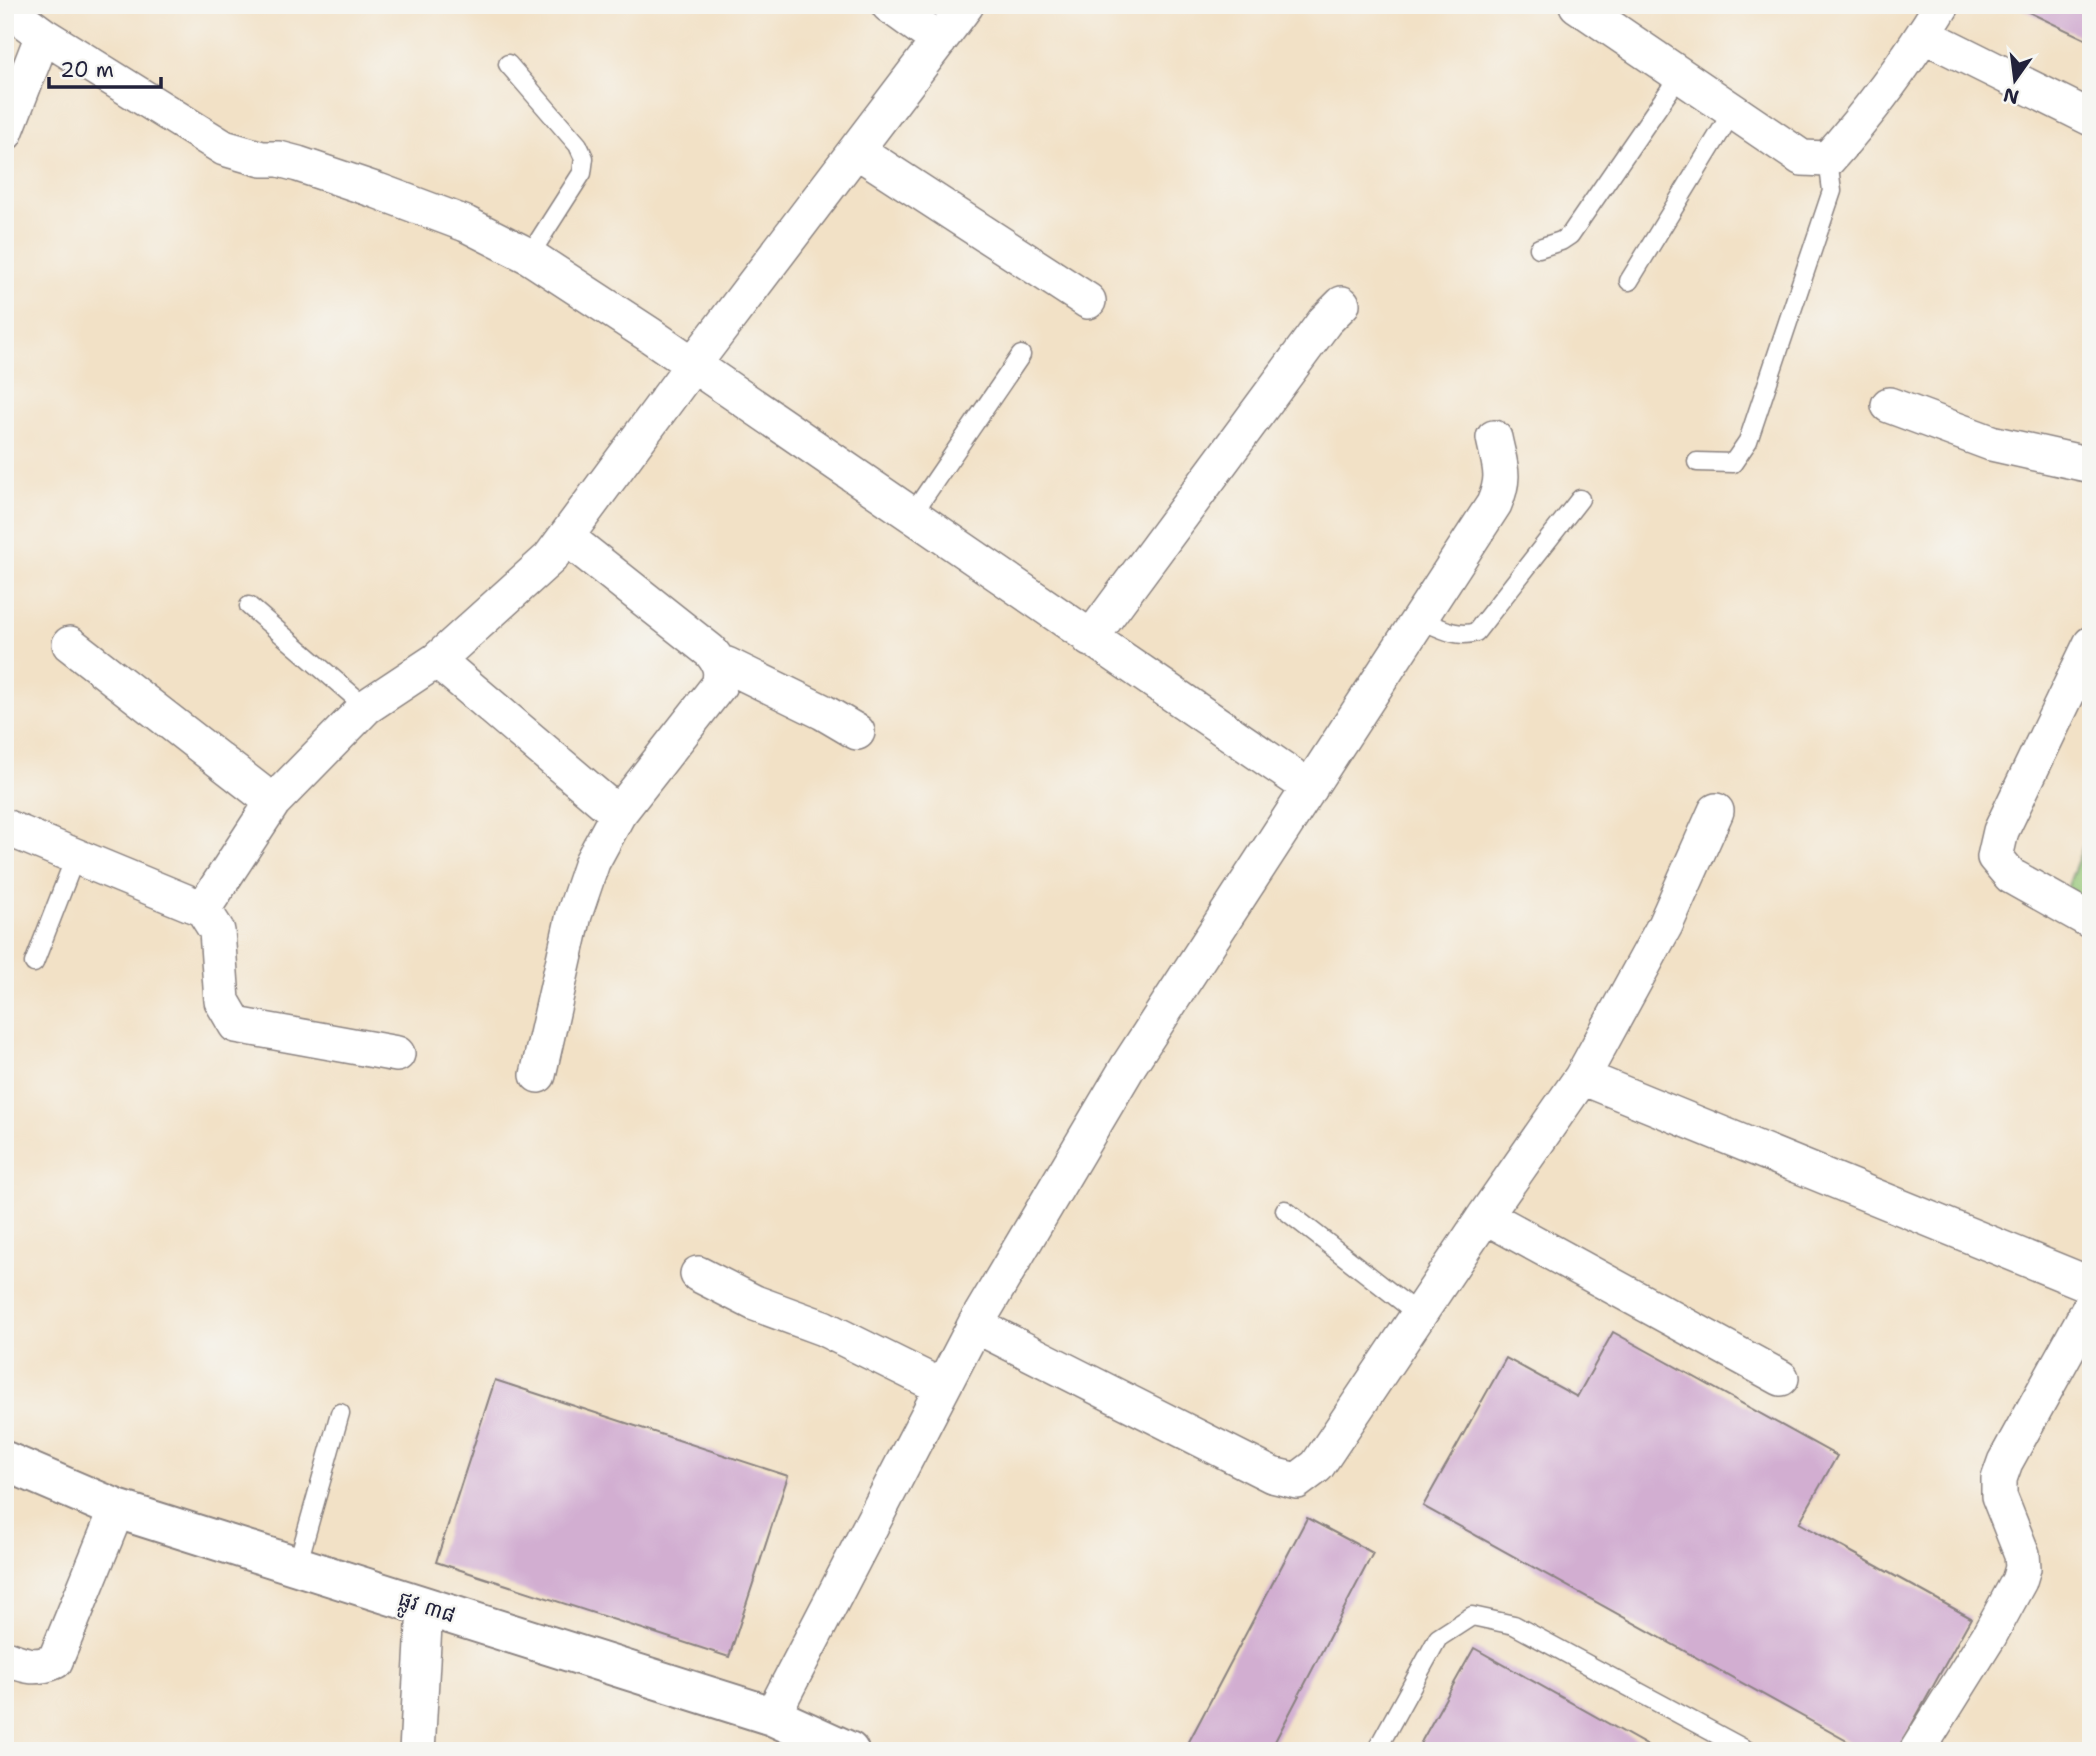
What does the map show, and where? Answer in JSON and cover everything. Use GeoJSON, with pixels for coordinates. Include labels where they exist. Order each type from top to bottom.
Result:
{"type":"FeatureCollection","features":[{"type":"Feature","properties":{"kind":"street"},"geometry":{"type":"LineString","coordinates":[[888,5],[939,41]]}},
{"type":"Feature","properties":{"kind":"street"},"geometry":{"type":"LineString","coordinates":[[203,909],[273,802],[366,707],[437,660],[550,558],[966,5]]}},
{"type":"Feature","properties":{"kind":"street"},"geometry":{"type":"LineString","coordinates":[[1577,5],[1802,158],[1828,159],[1924,35],[1942,5]]}},
{"type":"Feature","properties":{"kind":"street"},"geometry":{"type":"LineString","coordinates":[[5,7],[43,35],[224,148],[262,159],[279,159],[298,164],[378,191],[466,224],[528,256],[650,335],[1310,788]]}},
{"type":"Feature","properties":{"kind":"street"},"geometry":{"type":"LineString","coordinates":[[5,133],[43,35]]}},
{"type":"Feature","properties":{"kind":"street"},"geometry":{"type":"LineString","coordinates":[[1924,35],[2091,118]]}},
{"type":"Feature","properties":{"kind":"street"},"geometry":{"type":"LineString","coordinates":[[856,150],[1088,301]]}},
{"type":"Feature","properties":{"kind":"street"},"geometry":{"type":"LineString","coordinates":[[1090,639],[1325,320],[1342,304]]}},
{"type":"Feature","properties":{"kind":"street"},"geometry":{"type":"LineString","coordinates":[[1889,405],[1991,443],[2091,465]]}},
{"type":"Feature","properties":{"kind":"street"},"geometry":{"type":"LineString","coordinates":[[772,1716],[975,1325],[1129,1065],[1494,504],[1501,488],[1501,472],[1494,438]]}},
{"type":"Feature","properties":{"kind":"street"},"geometry":{"type":"LineString","coordinates":[[538,1075],[575,915],[592,862],[618,814],[719,685],[720,669],[718,660],[710,651],[566,537]]}},
{"type":"Feature","properties":{"kind":"street"},"geometry":{"type":"LineString","coordinates":[[71,644],[273,802]]}},
{"type":"Feature","properties":{"kind":"street"},"geometry":{"type":"LineString","coordinates":[[2091,644],[2001,831],[1996,857],[2011,876],[2091,921]]}},
{"type":"Feature","properties":{"kind":"street"},"geometry":{"type":"LineString","coordinates":[[437,660],[618,814]]}},
{"type":"Feature","properties":{"kind":"street"},"geometry":{"type":"LineString","coordinates":[[720,669],[727,665],[823,712],[857,732]]}},
{"type":"Feature","properties":{"kind":"street"},"geometry":{"type":"LineString","coordinates":[[975,1325],[1272,1475],[1297,1481],[1317,1465],[1582,1077],[1665,925],[1716,811]]}},
{"type":"Feature","properties":{"kind":"street"},"geometry":{"type":"LineString","coordinates":[[5,827],[203,909],[217,931],[222,1001],[236,1026],[397,1054]]}},
{"type":"Feature","properties":{"kind":"street"},"geometry":{"type":"LineString","coordinates":[[1582,1077],[2091,1285]]}},
{"type":"Feature","properties":{"kind":"street"},"geometry":{"type":"LineString","coordinates":[[1485,1216],[1781,1378]]}},
{"type":"Feature","properties":{"kind":"street"},"geometry":{"type":"LineString","coordinates":[[698,1274],[755,1303],[823,1328],[942,1387]]}},
{"type":"Feature","properties":{"kind":"street"},"geometry":{"type":"LineString","coordinates":[[1917,1751],[2020,1581],[2023,1569],[2022,1554],[1998,1496],[1999,1479],[2004,1462],[2091,1306]]}},
{"type":"Feature","properties":{"kind":"street","name":"ផ្លូវ ៣៨"},"geometry":{"type":"LineString","coordinates":[[5,1461],[117,1508],[772,1716],[827,1746]]}},
{"type":"Feature","properties":{"kind":"street"},"geometry":{"type":"LineString","coordinates":[[5,1658],[41,1667],[55,1661],[117,1508]]}},
{"type":"Feature","properties":{"kind":"street"},"geometry":{"type":"LineString","coordinates":[[417,1751],[425,1607]]}},
{"type":"Feature","properties":{"kind":"lane"},"geometry":{"type":"LineString","coordinates":[[508,64],[578,145],[584,158],[582,173],[528,256]]}},
{"type":"Feature","properties":{"kind":"lane"},"geometry":{"type":"LineString","coordinates":[[1539,248],[1570,235],[1680,75]]}},
{"type":"Feature","properties":{"kind":"lane"},"geometry":{"type":"LineString","coordinates":[[1629,281],[1733,111]]}},
{"type":"Feature","properties":{"kind":"lane"},"geometry":{"type":"LineString","coordinates":[[1697,462],[1733,463],[1748,441],[1832,191],[1828,159]]}},
{"type":"Feature","properties":{"kind":"lane"},"geometry":{"type":"LineString","coordinates":[[911,516],[1021,355]]}},
{"type":"Feature","properties":{"kind":"lane"},"geometry":{"type":"LineString","coordinates":[[1419,619],[1457,635],[1476,632],[1580,499]]}},
{"type":"Feature","properties":{"kind":"lane"},"geometry":{"type":"LineString","coordinates":[[249,606],[366,707]]}},
{"type":"Feature","properties":{"kind":"lane"},"geometry":{"type":"LineString","coordinates":[[34,963],[76,855]]}},
{"type":"Feature","properties":{"kind":"lane"},"geometry":{"type":"LineString","coordinates":[[1285,1210],[1418,1314]]}},
{"type":"Feature","properties":{"kind":"lane"},"geometry":{"type":"LineString","coordinates":[[297,1566],[340,1413]]}},
{"type":"Feature","properties":{"kind":"lane"},"geometry":{"type":"LineString","coordinates":[[1376,1751],[1438,1637],[1472,1616],[1514,1625],[1748,1751]]}},
{"type":"Feature","properties":{"kind":"green space"},"geometry":{"type":"Polygon","coordinates":[[[2091,825],[2091,907],[2065,894],[2091,825]]]}},
{"type":"Feature","properties":{"kind":"building"},"geometry":{"type":"Polygon","coordinates":[[[2014,5],[2091,5],[2091,42],[2014,5]]]}},
{"type":"Feature","properties":{"kind":"building"},"geometry":{"type":"Polygon","coordinates":[[[1613,1332],[1837,1456],[1799,1523],[1971,1618],[1897,1751],[1865,1751],[1423,1506],[1506,1358],[1577,1397],[1613,1332]]]}},
{"type":"Feature","properties":{"kind":"building"},"geometry":{"type":"Polygon","coordinates":[[[495,1380],[788,1476],[729,1657],[436,1562],[495,1380]]]}},
{"type":"Feature","properties":{"kind":"building"},"geometry":{"type":"Polygon","coordinates":[[[1307,1518],[1373,1553],[1270,1751],[1184,1751],[1307,1518]]]}},
{"type":"Feature","properties":{"kind":"building"},"geometry":{"type":"Polygon","coordinates":[[[1474,1648],[1657,1751],[1416,1751],[1474,1648]]]}}]}
